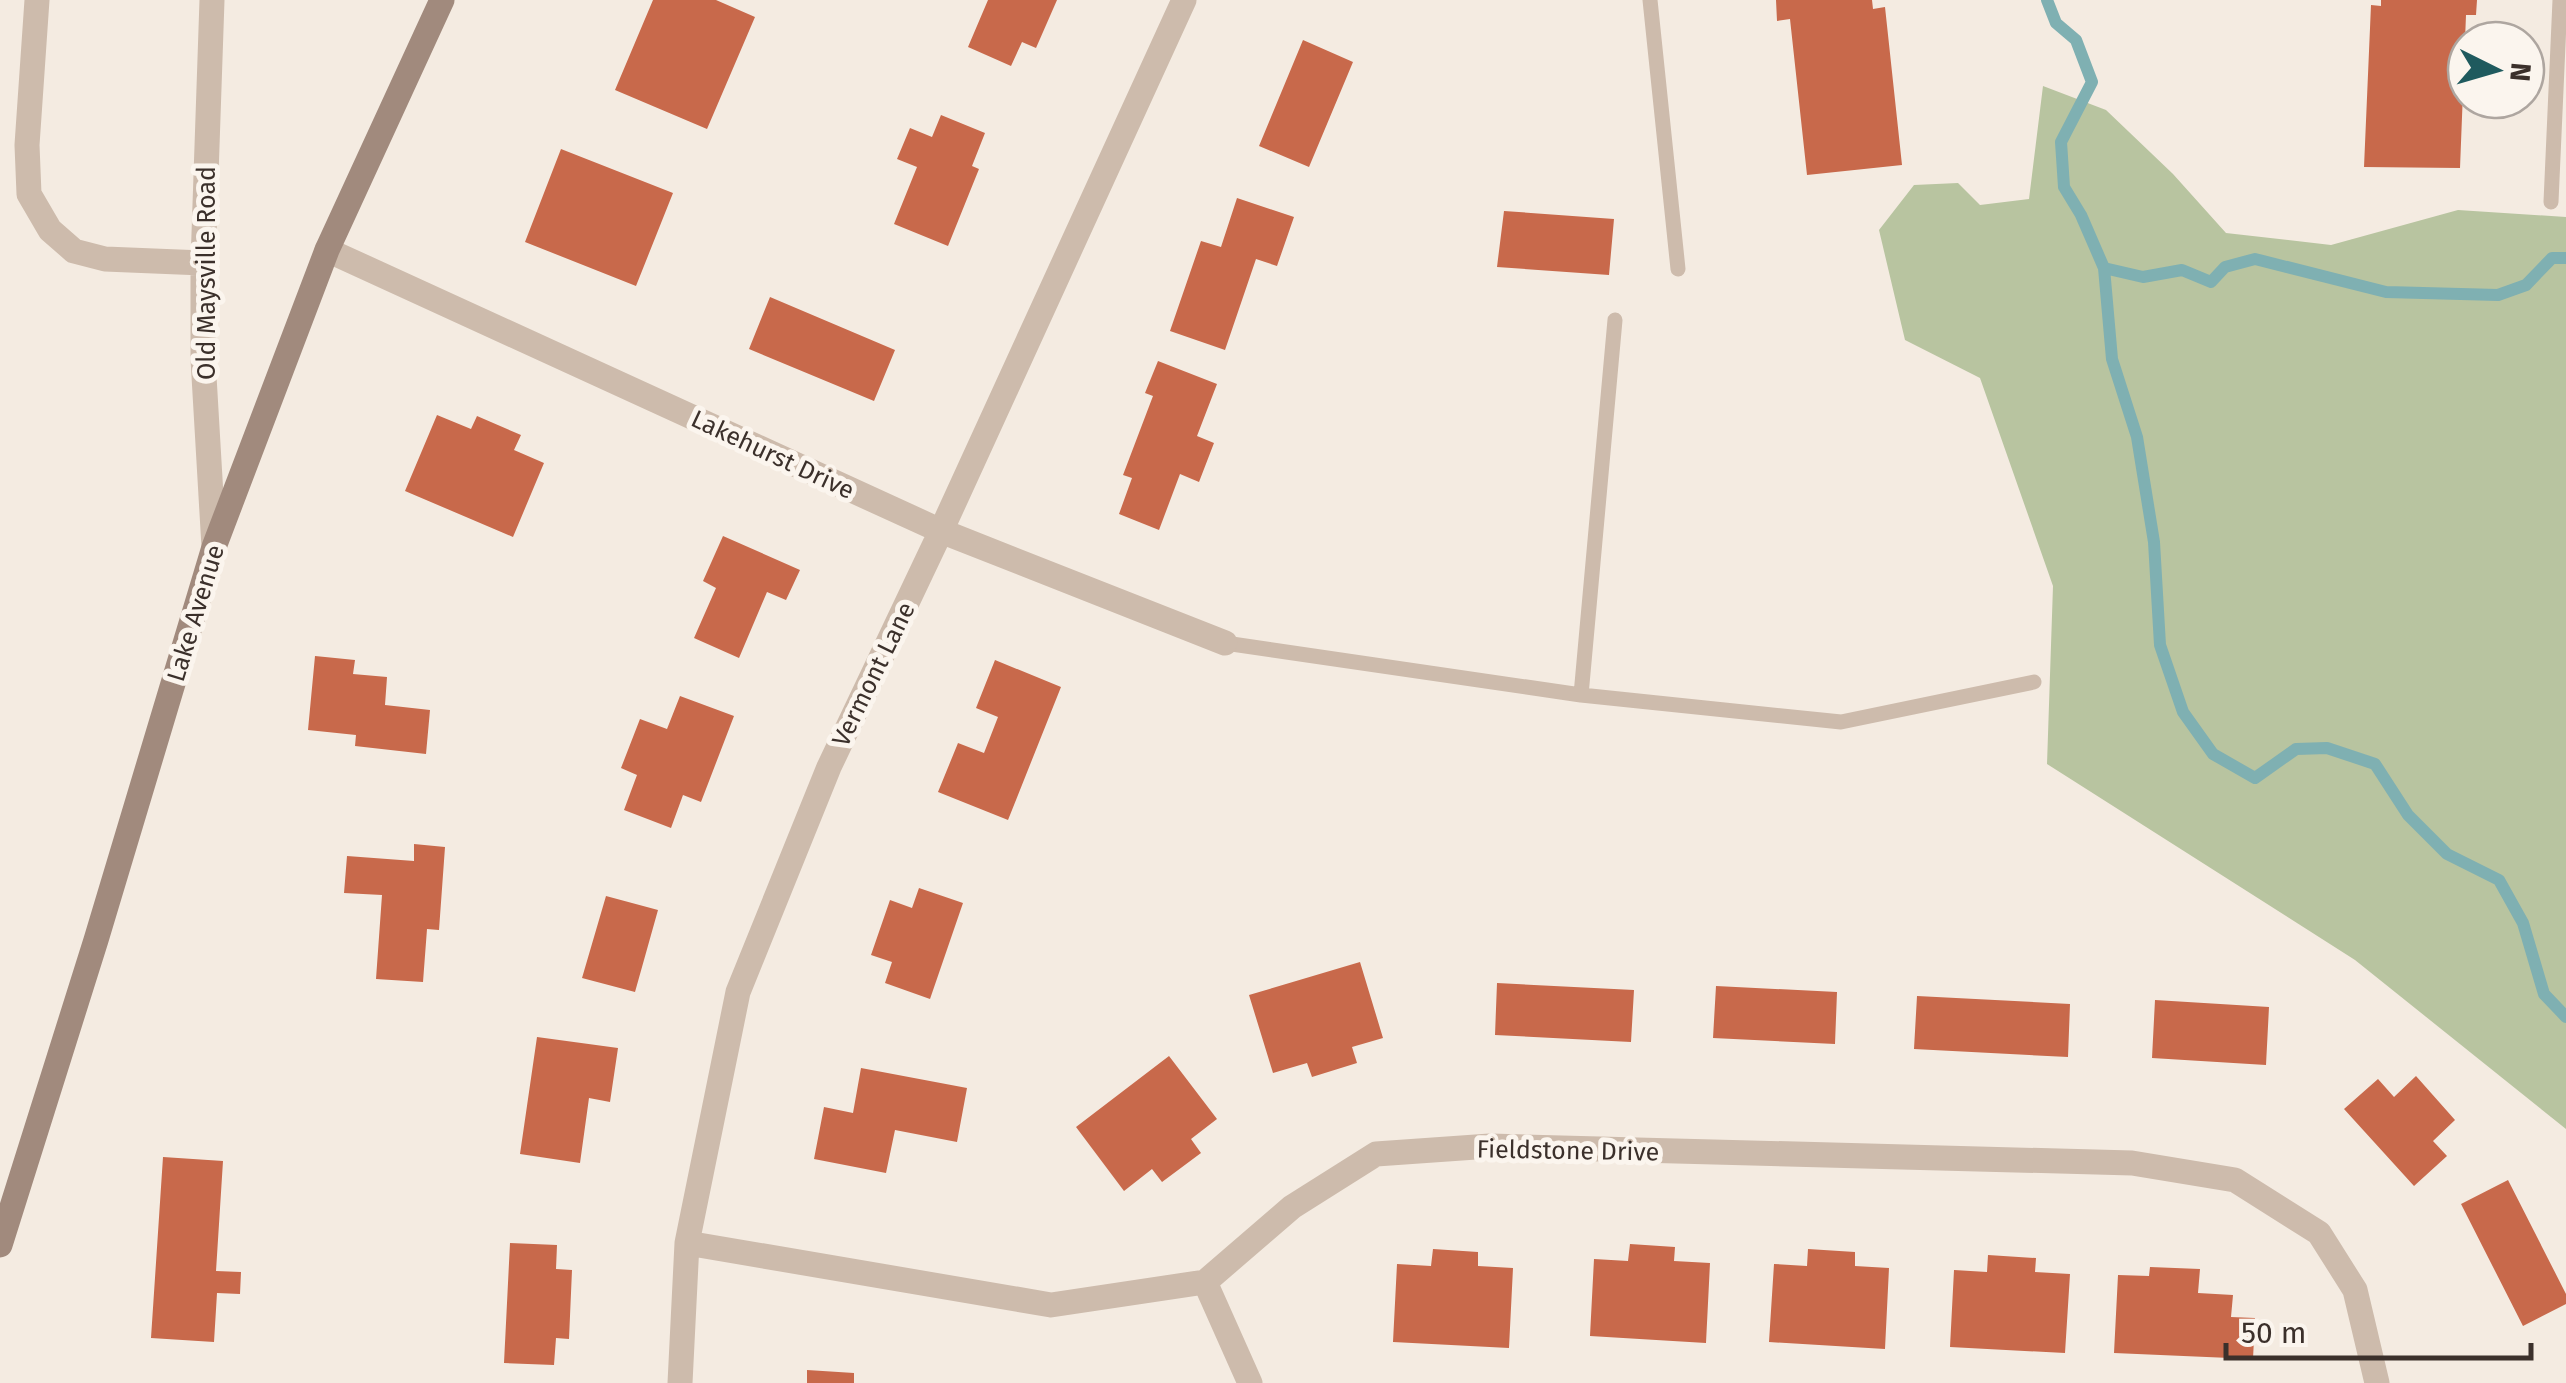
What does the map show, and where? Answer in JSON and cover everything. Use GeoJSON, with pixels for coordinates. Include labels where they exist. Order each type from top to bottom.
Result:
{"type":"FeatureCollection","features":[{"type":"Feature","properties":{"kind":"main road","name":"Lake Avenue"},"geometry":{"type":"LineString","coordinates":[[0,1245],[214,547],[327,250],[442,0]]}},
{"type":"Feature","properties":{"kind":"street"},"geometry":{"type":"LineString","coordinates":[[37,0],[27,145],[28,194],[50,230],[74,251],[105,259],[203,263]]}},
{"type":"Feature","properties":{"kind":"street","name":"Old Maysville Road"},"geometry":{"type":"LineString","coordinates":[[212,0],[203,359],[214,547]]}},
{"type":"Feature","properties":{"kind":"street","name":"Vermont Lane"},"geometry":{"type":"LineString","coordinates":[[680,1383],[687,1243],[738,992],[828,767],[942,532],[1184,0]]}},
{"type":"Feature","properties":{"kind":"street","name":"Lakehurst Drive"},"geometry":{"type":"LineString","coordinates":[[327,250],[942,532],[1225,643]]}},
{"type":"Feature","properties":{"kind":"street","name":"Fieldstone Drive"},"geometry":{"type":"LineString","coordinates":[[1205,1282],[1292,1207],[1376,1154],[1490,1146],[2132,1163],[2234,1180],[2319,1232],[2355,1290],[2376,1383]]}},
{"type":"Feature","properties":{"kind":"street"},"geometry":{"type":"LineString","coordinates":[[687,1243],[1051,1305],[1205,1282],[1250,1383]]}},
{"type":"Feature","properties":{"kind":"lane"},"geometry":{"type":"LineString","coordinates":[[1650,0],[1678,269]]}},
{"type":"Feature","properties":{"kind":"lane"},"geometry":{"type":"LineString","coordinates":[[2551,202],[2560,0]]}},
{"type":"Feature","properties":{"kind":"lane"},"geometry":{"type":"LineString","coordinates":[[1581,695],[1615,320]]}},
{"type":"Feature","properties":{"kind":"lane"},"geometry":{"type":"LineString","coordinates":[[1225,643],[1581,695],[1841,722],[2034,682]]}},
{"type":"Feature","properties":{"kind":"green space"},"geometry":{"type":"Polygon","coordinates":[[[2043,86],[2106,110],[2173,174],[2226,233],[2331,245],[2458,210],[2566,217],[2566,1129],[2355,960],[2047,764],[2053,586],[1980,378],[1905,340],[1879,230],[1914,185],[1958,183],[1980,205],[2029,199],[2043,86]]]}},
{"type":"Feature","properties":{"kind":"building"},"geometry":{"type":"Polygon","coordinates":[[[653,0],[716,0],[755,17],[707,129],[615,90],[653,0]]]}},
{"type":"Feature","properties":{"kind":"building"},"geometry":{"type":"Polygon","coordinates":[[[988,0],[1057,0],[1036,48],[1022,42],[1011,66],[968,47],[988,0]]]}},
{"type":"Feature","properties":{"kind":"building"},"geometry":{"type":"Polygon","coordinates":[[[1776,0],[1872,0],[1873,9],[1885,7],[1902,165],[1807,175],[1790,19],[1777,21],[1776,0]]]}},
{"type":"Feature","properties":{"kind":"building"},"geometry":{"type":"Polygon","coordinates":[[[2381,0],[2477,0],[2476,15],[2466,15],[2466,20],[2446,20],[2446,120],[2462,120],[2460,168],[2364,167],[2371,5],[2381,6],[2381,0]]]}},
{"type":"Feature","properties":{"kind":"building"},"geometry":{"type":"Polygon","coordinates":[[[1303,40],[1353,62],[1309,167],[1259,146],[1303,40]]]}},
{"type":"Feature","properties":{"kind":"building"},"geometry":{"type":"Polygon","coordinates":[[[941,115],[985,133],[972,166],[979,169],[948,246],[894,224],[917,167],[897,159],[910,128],[932,137],[941,115]]]}},
{"type":"Feature","properties":{"kind":"building"},"geometry":{"type":"Polygon","coordinates":[[[561,149],[673,193],[636,286],[525,242],[561,149]]]}},
{"type":"Feature","properties":{"kind":"building"},"geometry":{"type":"Polygon","coordinates":[[[1237,198],[1294,217],[1277,266],[1256,259],[1225,350],[1170,331],[1201,241],[1221,247],[1237,198]]]}},
{"type":"Feature","properties":{"kind":"building"},"geometry":{"type":"Polygon","coordinates":[[[1504,211],[1614,219],[1609,275],[1497,267],[1504,211]]]}},
{"type":"Feature","properties":{"kind":"building"},"geometry":{"type":"Polygon","coordinates":[[[770,297],[895,350],[874,401],[749,349],[770,297]]]}},
{"type":"Feature","properties":{"kind":"building"},"geometry":{"type":"Polygon","coordinates":[[[1158,361],[1217,384],[1197,436],[1214,443],[1199,482],[1180,474],[1159,530],[1119,514],[1132,478],[1123,475],[1153,396],[1145,393],[1158,361]]]}},
{"type":"Feature","properties":{"kind":"building"},"geometry":{"type":"Polygon","coordinates":[[[437,415],[471,429],[477,416],[521,435],[514,450],[544,463],[513,537],[405,491],[437,415]]]}},
{"type":"Feature","properties":{"kind":"building"},"geometry":{"type":"Polygon","coordinates":[[[723,536],[800,570],[786,600],[767,592],[739,658],[694,638],[716,588],[703,581],[723,536]]]}},
{"type":"Feature","properties":{"kind":"building"},"geometry":{"type":"Polygon","coordinates":[[[315,656],[355,660],[353,674],[387,677],[385,705],[430,710],[426,754],[355,746],[356,735],[308,730],[315,656]]]}},
{"type":"Feature","properties":{"kind":"building"},"geometry":{"type":"Polygon","coordinates":[[[995,660],[1061,687],[1008,820],[938,792],[958,743],[984,753],[998,717],[976,708],[995,660]]]}},
{"type":"Feature","properties":{"kind":"building"},"geometry":{"type":"Polygon","coordinates":[[[680,696],[734,716],[701,802],[683,795],[671,828],[624,810],[637,775],[621,768],[640,719],[667,729],[680,696]]]}},
{"type":"Feature","properties":{"kind":"building"},"geometry":{"type":"Polygon","coordinates":[[[414,844],[445,847],[439,930],[427,929],[423,982],[376,979],[382,895],[344,893],[347,856],[414,861],[414,844]]]}},
{"type":"Feature","properties":{"kind":"building"},"geometry":{"type":"Polygon","coordinates":[[[919,888],[963,903],[930,999],[885,983],[892,962],[871,955],[890,900],[912,908],[919,888]]]}},
{"type":"Feature","properties":{"kind":"building"},"geometry":{"type":"Polygon","coordinates":[[[606,896],[658,910],[635,992],[582,978],[606,896]]]}},
{"type":"Feature","properties":{"kind":"building"},"geometry":{"type":"Polygon","coordinates":[[[1360,962],[1383,1038],[1352,1047],[1357,1063],[1312,1077],[1307,1063],[1273,1073],[1249,995],[1360,962]]]}},
{"type":"Feature","properties":{"kind":"building"},"geometry":{"type":"Polygon","coordinates":[[[1497,983],[1634,990],[1631,1042],[1495,1035],[1497,983]]]}},
{"type":"Feature","properties":{"kind":"building"},"geometry":{"type":"Polygon","coordinates":[[[1716,986],[1837,992],[1835,1044],[1713,1038],[1716,986]]]}},
{"type":"Feature","properties":{"kind":"building"},"geometry":{"type":"Polygon","coordinates":[[[1917,996],[2070,1004],[2068,1057],[1914,1049],[1917,996]]]}},
{"type":"Feature","properties":{"kind":"building"},"geometry":{"type":"Polygon","coordinates":[[[2155,1000],[2269,1007],[2266,1065],[2152,1058],[2155,1000]]]}},
{"type":"Feature","properties":{"kind":"building"},"geometry":{"type":"Polygon","coordinates":[[[537,1037],[618,1048],[610,1102],[589,1098],[580,1163],[520,1154],[537,1037]]]}},
{"type":"Feature","properties":{"kind":"building"},"geometry":{"type":"Polygon","coordinates":[[[1169,1056],[1217,1119],[1191,1139],[1201,1153],[1162,1182],[1152,1169],[1124,1191],[1076,1127],[1169,1056]]]}},
{"type":"Feature","properties":{"kind":"building"},"geometry":{"type":"Polygon","coordinates":[[[861,1068],[967,1088],[957,1142],[895,1130],[886,1173],[814,1159],[824,1107],[853,1113],[861,1068]]]}},
{"type":"Feature","properties":{"kind":"building"},"geometry":{"type":"Polygon","coordinates":[[[2416,1076],[2455,1120],[2433,1141],[2447,1156],[2414,1186],[2344,1109],[2378,1079],[2394,1097],[2416,1076]]]}},
{"type":"Feature","properties":{"kind":"building"},"geometry":{"type":"Polygon","coordinates":[[[163,1157],[223,1161],[216,1271],[241,1272],[240,1294],[217,1293],[214,1342],[151,1338],[163,1157]]]}},
{"type":"Feature","properties":{"kind":"building"},"geometry":{"type":"Polygon","coordinates":[[[2508,1180],[2566,1294],[2566,1304],[2523,1326],[2461,1204],[2508,1180]]]}},
{"type":"Feature","properties":{"kind":"building"},"geometry":{"type":"Polygon","coordinates":[[[510,1243],[557,1245],[556,1269],[572,1270],[569,1339],[556,1338],[554,1365],[504,1363],[510,1243]]]}},
{"type":"Feature","properties":{"kind":"building"},"geometry":{"type":"Polygon","coordinates":[[[1630,1244],[1675,1247],[1674,1261],[1710,1263],[1706,1343],[1590,1336],[1594,1259],[1628,1261],[1630,1244]]]}},
{"type":"Feature","properties":{"kind":"building"},"geometry":{"type":"Polygon","coordinates":[[[1433,1249],[1478,1252],[1478,1266],[1513,1268],[1509,1348],[1393,1342],[1397,1264],[1431,1266],[1433,1249]]]}},
{"type":"Feature","properties":{"kind":"building"},"geometry":{"type":"Polygon","coordinates":[[[1808,1249],[1855,1252],[1855,1266],[1889,1268],[1885,1349],[1769,1342],[1774,1264],[1807,1266],[1808,1249]]]}},
{"type":"Feature","properties":{"kind":"building"},"geometry":{"type":"Polygon","coordinates":[[[1988,1255],[2036,1258],[2035,1272],[2070,1274],[2065,1353],[1950,1347],[1954,1270],[1987,1272],[1988,1255]]]}},
{"type":"Feature","properties":{"kind":"building"},"geometry":{"type":"Polygon","coordinates":[[[2150,1267],[2200,1269],[2198,1293],[2233,1295],[2231,1317],[2255,1318],[2253,1359],[2114,1353],[2118,1275],[2149,1276],[2150,1267]]]}},
{"type":"Feature","properties":{"kind":"building"},"geometry":{"type":"Polygon","coordinates":[[[807,1370],[854,1373],[854,1383],[807,1383],[807,1370]]]}},
{"type":"Feature","properties":{"kind":"waterway"},"geometry":{"type":"LineString","coordinates":[[2047,0],[2056,23],[2076,40],[2092,82],[2061,142],[2064,187],[2104,268],[2112,359],[2137,437],[2154,542],[2160,645],[2183,712],[2213,754],[2255,778],[2296,749],[2327,748],[2375,764],[2408,815],[2447,854],[2499,880],[2523,923],[2544,994],[2566,1017]]}},
{"type":"Feature","properties":{"kind":"waterway"},"geometry":{"type":"LineString","coordinates":[[2104,268],[2143,277],[2182,270],[2211,282],[2225,267],[2255,259],[2386,292],[2498,295],[2526,285],[2552,258],[2566,258]]}}]}
